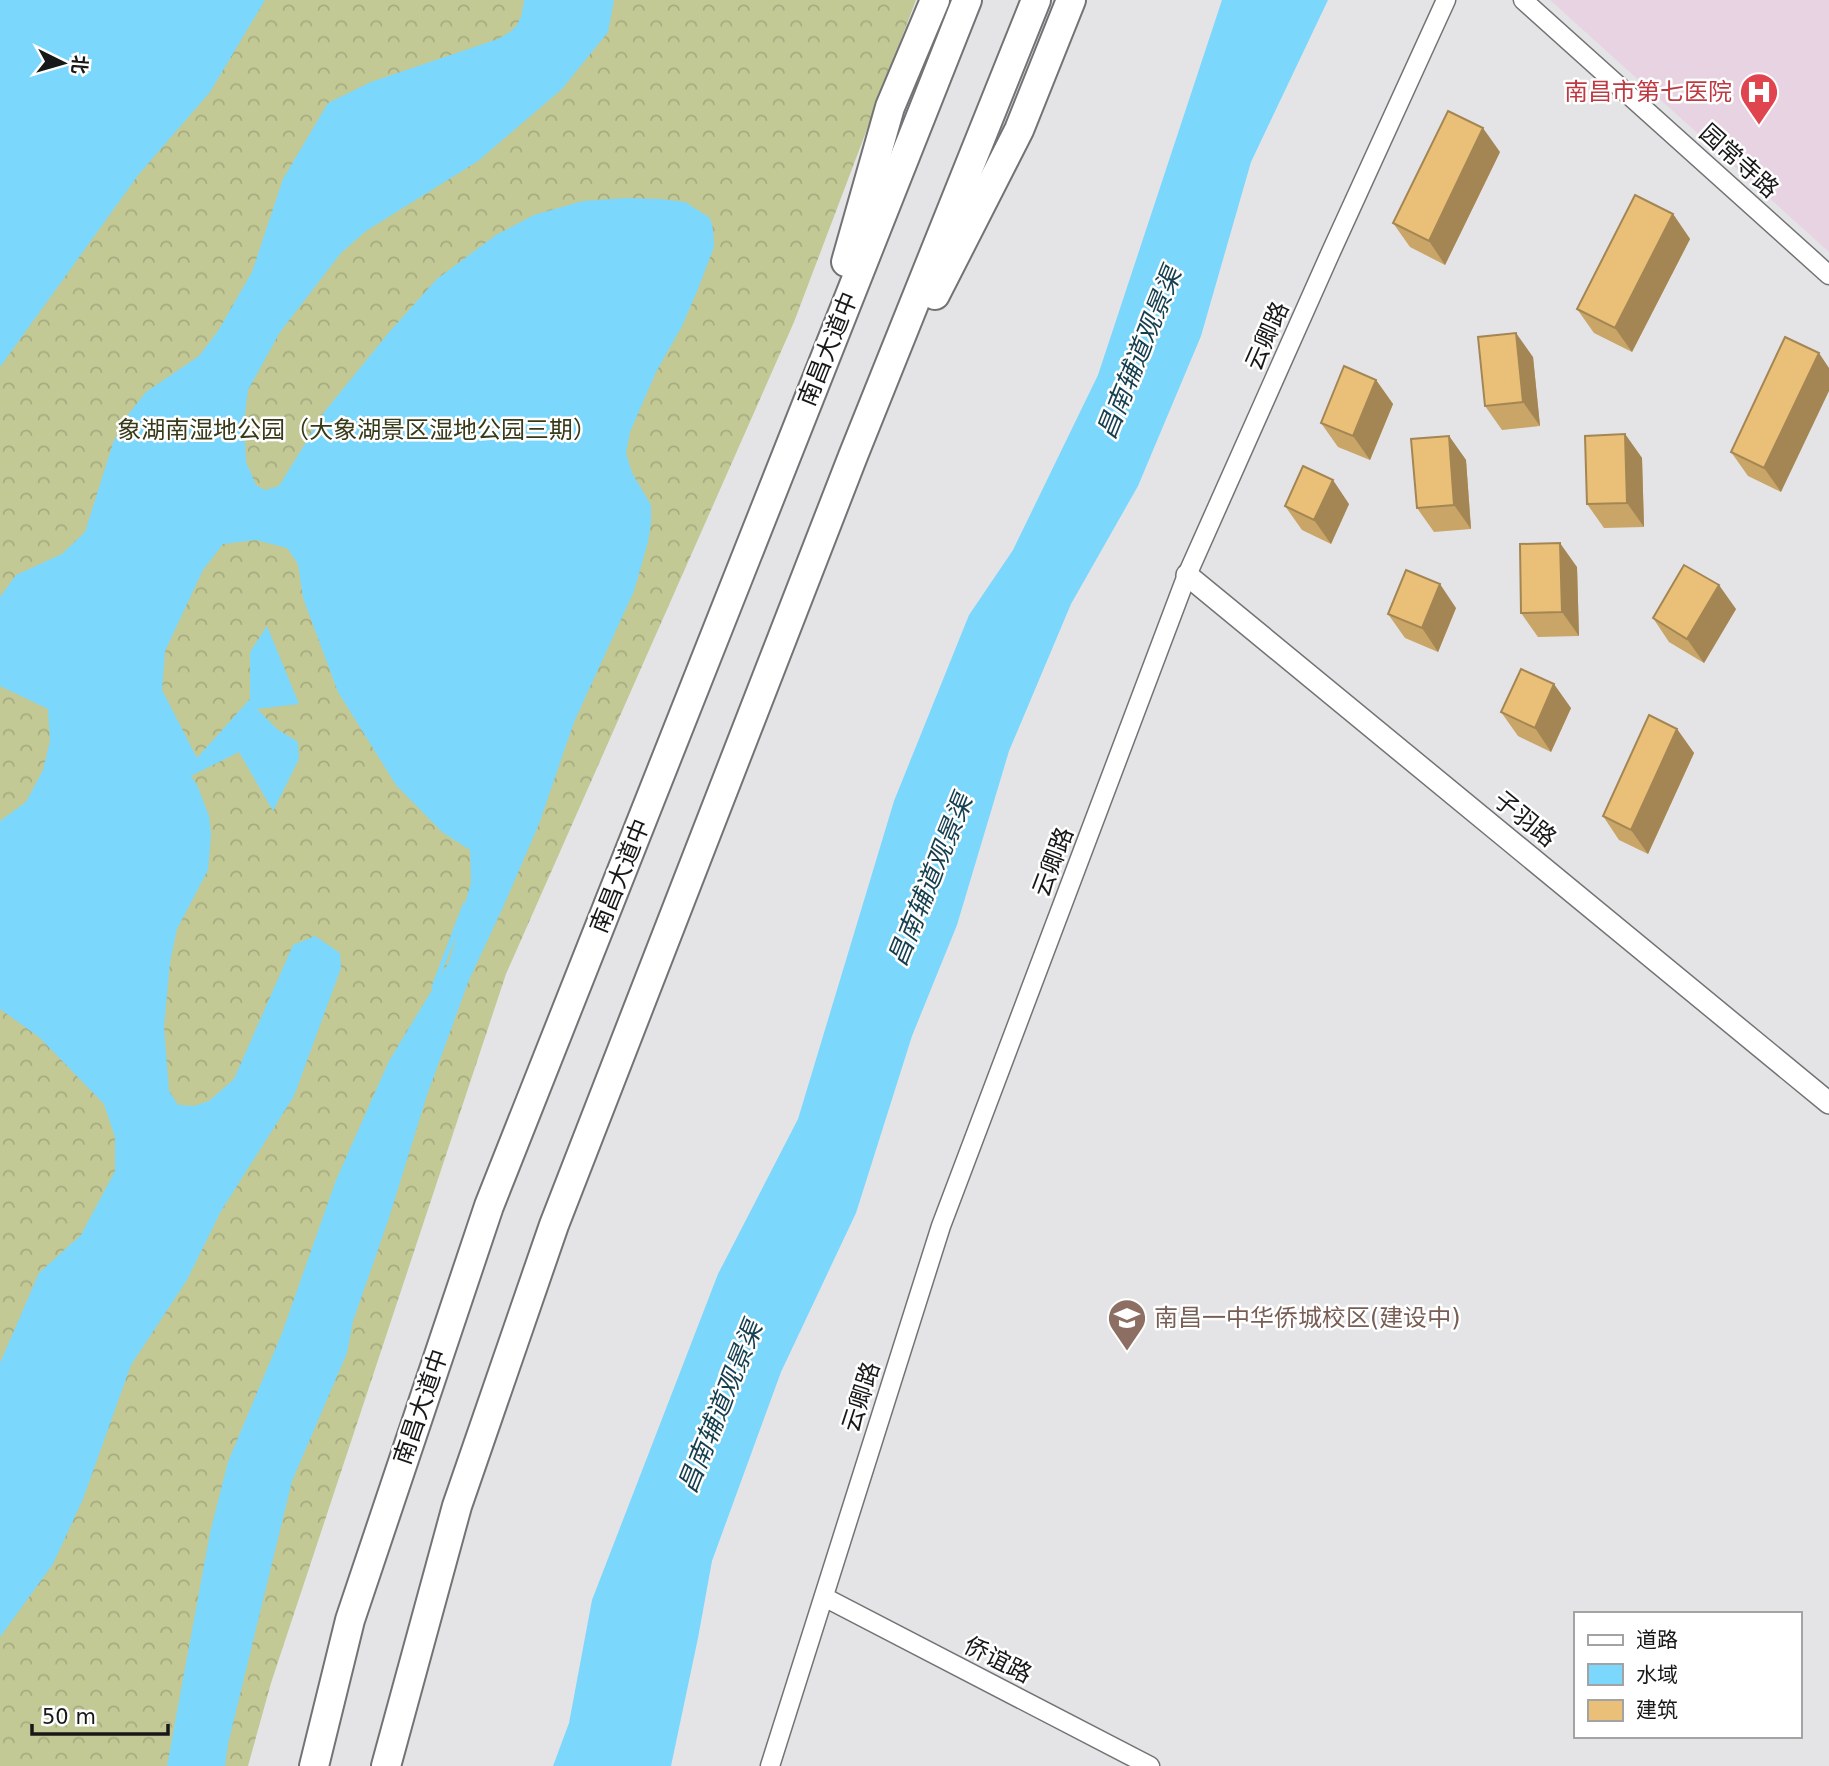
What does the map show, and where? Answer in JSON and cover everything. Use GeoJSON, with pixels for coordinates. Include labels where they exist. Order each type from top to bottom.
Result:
{"type":"FeatureCollection","features":[{"type":"Feature","properties":{"kind":"highway"},"geometry":{"type":"LineString","coordinates":[[801,419],[890,107],[935,0]]}},
{"type":"Feature","properties":{"kind":"highway","name":"南昌大道中"},"geometry":{"type":"LineString","coordinates":[[314,1766],[350,1620],[489,1206],[967,0]]}},
{"type":"Feature","properties":{"kind":"highway"},"geometry":{"type":"LineString","coordinates":[[386,1766],[457,1506],[554,1225],[853,456],[1036,0]]}},
{"type":"Feature","properties":{"kind":"highway"},"geometry":{"type":"LineString","coordinates":[[853,456],[1020,130],[1071,0]]}},
{"type":"Feature","properties":{"kind":"street","name":"云卿路"},"geometry":{"type":"LineString","coordinates":[[770,1766],[941,1226],[1187,575],[1446,0]]}},
{"type":"Feature","properties":{"kind":"street","name":"园常寺路"},"geometry":{"type":"LineString","coordinates":[[1523,0],[1829,275]]}},
{"type":"Feature","properties":{"kind":"street","name":"子羽路"},"geometry":{"type":"LineString","coordinates":[[1187,575],[1829,1103]]}},
{"type":"Feature","properties":{"kind":"street","name":"侨谊路"},"geometry":{"type":"LineString","coordinates":[[824,1597],[1150,1766]]}},
{"type":"Feature","properties":{"kind":"shaded area","name":"南昌市第七医院"},"geometry":{"type":"Polygon","coordinates":[[[1550,0],[1829,0],[1829,252],[1550,0]]]}},
{"type":"Feature","properties":{"kind":"green space","name":"象湖南湿地公园（大象湖景区湿地公园三期）"},"geometry":{"type":"Polygon","coordinates":[[[247,0],[916,0],[794,322],[506,974],[271,1683],[248,1766],[0,1766],[0,311],[247,0]]]}},
{"type":"Feature","properties":{"kind":"water"},"geometry":{"type":"Polygon","coordinates":[[[0,0],[265,0],[210,92],[139,174],[0,367],[0,0]]]}},
{"type":"Feature","properties":{"kind":"water"},"geometry":{"type":"Polygon","coordinates":[[[524,0],[614,0],[608,32],[562,89],[478,161],[366,231],[341,253],[280,332],[248,390],[244,422],[246,462],[256,485],[265,490],[279,486],[325,411],[437,279],[496,235],[534,215],[583,201],[626,198],[685,202],[710,218],[714,247],[682,326],[656,372],[630,432],[626,453],[632,473],[651,505],[648,542],[634,591],[574,722],[539,824],[469,980],[427,1095],[388,1221],[353,1321],[347,1353],[292,1481],[228,1744],[225,1766],[167,1766],[210,1533],[228,1462],[282,1333],[336,1180],[389,1061],[449,962],[471,882],[470,850],[442,832],[396,785],[338,692],[303,598],[298,564],[287,548],[256,540],[223,544],[203,570],[165,651],[162,690],[197,758],[250,699],[250,652],[267,626],[299,704],[257,709],[277,729],[298,742],[299,759],[273,811],[239,752],[191,776],[209,816],[211,835],[208,870],[177,929],[170,962],[164,1027],[169,1091],[178,1105],[194,1106],[209,1101],[234,1079],[293,945],[315,936],[340,953],[341,968],[294,1096],[221,1211],[187,1280],[131,1365],[83,1499],[53,1564],[0,1637],[0,1363],[39,1273],[81,1235],[115,1171],[115,1137],[104,1104],[39,1037],[0,1009],[0,821],[26,802],[43,770],[50,741],[48,709],[0,686],[0,597],[16,575],[62,554],[85,532],[113,443],[127,416],[146,392],[199,356],[218,331],[252,272],[283,179],[328,103],[371,82],[498,39],[518,24],[524,0]]]}},
{"type":"Feature","properties":{"kind":"water","name":"昌南辅道观景渠"},"geometry":{"type":"Polygon","coordinates":[[[1222,0],[1328,0],[1251,162],[1201,336],[1138,486],[1071,604],[1009,751],[957,925],[912,1036],[856,1213],[781,1372],[712,1561],[671,1766],[553,1766],[569,1723],[592,1600],[718,1274],[798,1119],[894,801],[969,615],[1013,550],[1098,375],[1222,0]]]}},
{"type":"Feature","properties":{"kind":"building"},"geometry":{"type":"Polygon","coordinates":[[[1448,111],[1483,128],[1429,241],[1393,223],[1448,111]]]}},
{"type":"Feature","properties":{"kind":"building"},"geometry":{"type":"Polygon","coordinates":[[[1635,195],[1673,214],[1615,328],[1577,309],[1635,195]]]}},
{"type":"Feature","properties":{"kind":"building"},"geometry":{"type":"Polygon","coordinates":[[[1516,333],[1523,402],[1485,406],[1478,337],[1516,333]]]}},
{"type":"Feature","properties":{"kind":"building"},"geometry":{"type":"Polygon","coordinates":[[[1785,337],[1819,353],[1764,468],[1731,452],[1785,337]]]}},
{"type":"Feature","properties":{"kind":"building"},"geometry":{"type":"Polygon","coordinates":[[[1344,366],[1376,380],[1353,436],[1321,423],[1344,366]]]}},
{"type":"Feature","properties":{"kind":"building"},"geometry":{"type":"Polygon","coordinates":[[[1625,434],[1627,503],[1587,504],[1585,436],[1625,434]]]}},
{"type":"Feature","properties":{"kind":"building"},"geometry":{"type":"Polygon","coordinates":[[[1449,436],[1454,505],[1417,508],[1411,439],[1449,436]]]}},
{"type":"Feature","properties":{"kind":"building"},"geometry":{"type":"Polygon","coordinates":[[[1303,466],[1333,480],[1314,520],[1285,506],[1303,466]]]}},
{"type":"Feature","properties":{"kind":"building"},"geometry":{"type":"Polygon","coordinates":[[[1560,543],[1562,612],[1521,613],[1520,544],[1560,543]]]}},
{"type":"Feature","properties":{"kind":"building"},"geometry":{"type":"Polygon","coordinates":[[[1684,565],[1719,585],[1687,639],[1653,618],[1684,565]]]}},
{"type":"Feature","properties":{"kind":"building"},"geometry":{"type":"Polygon","coordinates":[[[1406,570],[1440,584],[1422,628],[1388,614],[1406,570]]]}},
{"type":"Feature","properties":{"kind":"building"},"geometry":{"type":"Polygon","coordinates":[[[1521,669],[1554,684],[1535,728],[1501,712],[1521,669]]]}},
{"type":"Feature","properties":{"kind":"building"},"geometry":{"type":"Polygon","coordinates":[[[1649,715],[1677,729],[1631,830],[1603,816],[1649,715]]]}},
{"type":"Feature","properties":{"kind":"waterway"},"geometry":{"type":"LineString","coordinates":[[434,987],[465,905]]}},
{"type":"Feature","properties":{"kind":"place","name":"南昌市第七医院"},"geometry":{"type":"Point","coordinates":[1759,126]}},
{"type":"Feature","properties":{"kind":"place","name":"南昌一中华侨城校区(建设中)"},"geometry":{"type":"Point","coordinates":[1127,1352]}}]}
